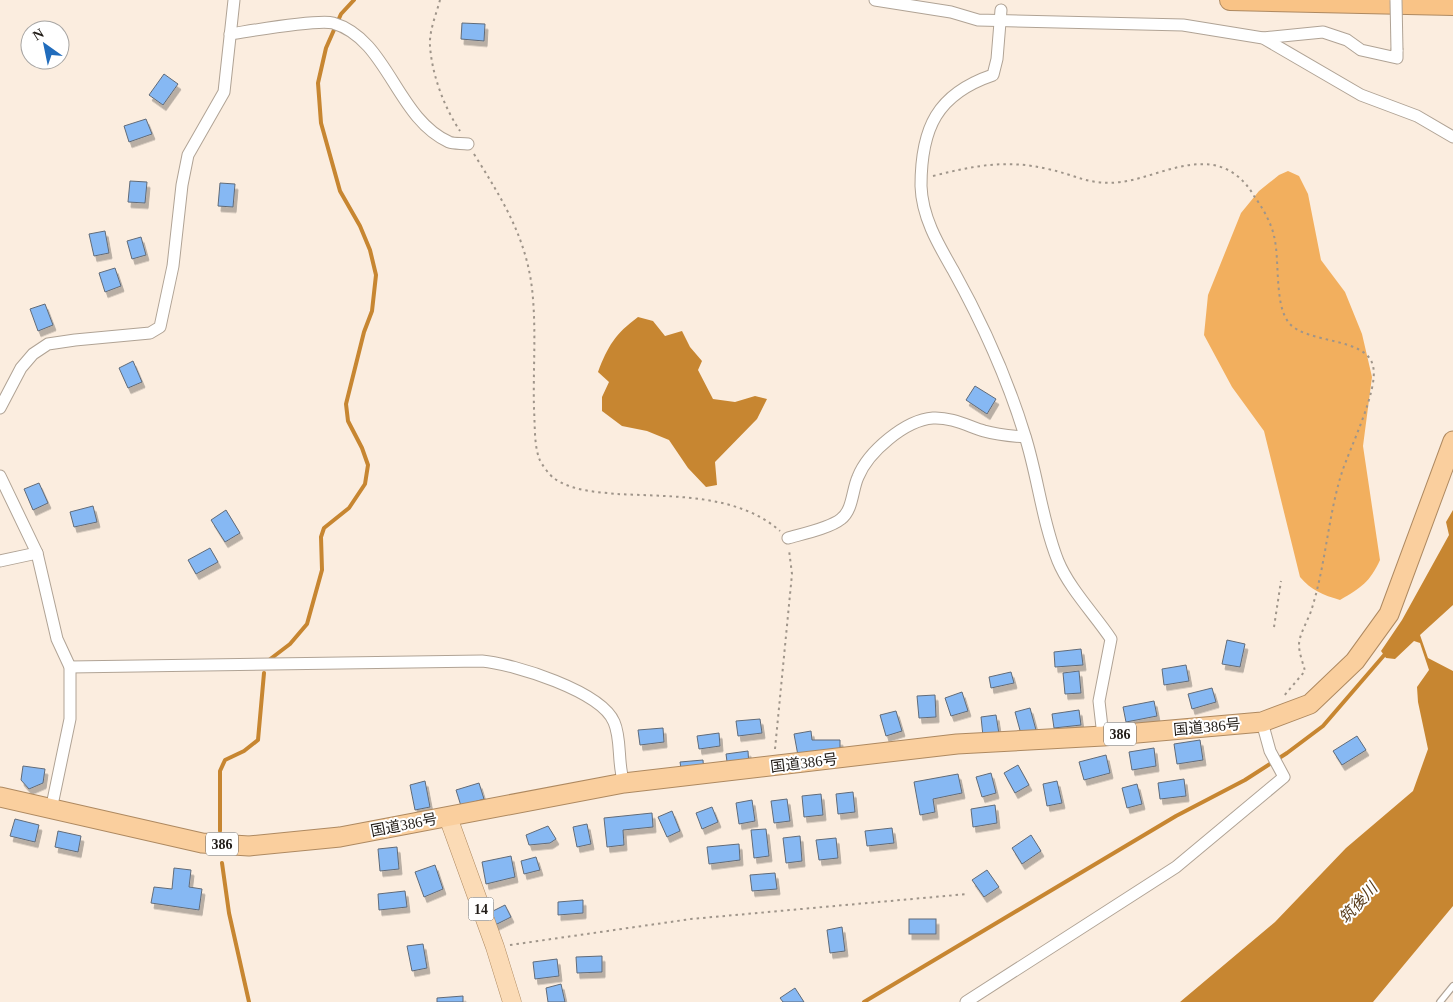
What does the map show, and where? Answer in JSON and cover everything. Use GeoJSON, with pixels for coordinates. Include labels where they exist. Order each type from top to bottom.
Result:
{"type":"FeatureCollection","features":[{"type":"Feature","properties":{"kind":"highway"},"geometry":{"type":"LineString","coordinates":[[1230,0],[1453,5]]}},
{"type":"Feature","properties":{"kind":"highway","name":"国道386号"},"geometry":{"type":"LineString","coordinates":[[0,797],[50,810],[202,843],[249,846],[340,837],[624,783],[777,767],[957,744],[1104,736],[1262,722],[1310,704],[1355,661],[1389,614],[1453,441]]}},
{"type":"Feature","properties":{"kind":"main road","name":"14"},"geometry":{"type":"LineString","coordinates":[[448,817],[495,947],[512,1002]]}},
{"type":"Feature","properties":{"kind":"street"},"geometry":{"type":"LineString","coordinates":[[0,408],[20,368],[33,354],[48,344],[150,333],[160,327],[173,266],[182,185],[188,155],[224,92],[234,0]]}},
{"type":"Feature","properties":{"kind":"street"},"geometry":{"type":"LineString","coordinates":[[875,0],[952,12],[978,20],[1001,15],[1183,25],[1263,38],[1323,32],[1347,40],[1361,50],[1397,58],[1396,0]]}},
{"type":"Feature","properties":{"kind":"street"},"geometry":{"type":"LineString","coordinates":[[1001,15],[997,59],[993,75],[971,83],[954,94],[940,108],[932,124],[925,148],[922,178],[925,212],[934,236],[983,324],[998,357],[1025,437],[1045,521],[1058,563],[1111,639],[1100,701],[1104,736]]}},
{"type":"Feature","properties":{"kind":"street"},"geometry":{"type":"LineString","coordinates":[[230,34],[332,23],[367,44],[405,102],[425,124],[450,142],[468,144]]}},
{"type":"Feature","properties":{"kind":"street"},"geometry":{"type":"LineString","coordinates":[[1263,38],[1361,95],[1417,116],[1453,137]]}},
{"type":"Feature","properties":{"kind":"street"},"geometry":{"type":"LineString","coordinates":[[788,538],[841,519],[848,512],[857,478],[864,464],[882,444],[913,424],[932,418],[949,419],[1004,436],[1025,437]]}},
{"type":"Feature","properties":{"kind":"street"},"geometry":{"type":"LineString","coordinates":[[0,476],[37,553],[57,639],[70,667],[70,719],[50,810]]}},
{"type":"Feature","properties":{"kind":"street"},"geometry":{"type":"LineString","coordinates":[[0,561],[37,553]]}},
{"type":"Feature","properties":{"kind":"street"},"geometry":{"type":"LineString","coordinates":[[70,667],[482,661],[503,663],[563,684],[604,707],[615,723],[624,783]]}},
{"type":"Feature","properties":{"kind":"street"},"geometry":{"type":"LineString","coordinates":[[966,1002],[1176,867],[1284,776],[1270,751],[1262,722]]}},
{"type":"Feature","properties":{"kind":"lane"},"geometry":{"type":"LineString","coordinates":[[1440,1002],[1453,986]]}},
{"type":"Feature","properties":{"kind":"path"},"geometry":{"type":"LineString","coordinates":[[440,0],[431,31],[430,46],[441,91],[453,120],[501,196],[522,238],[528,260],[533,300],[535,426],[539,459],[553,478],[566,485],[596,492],[694,499],[731,505],[754,512],[766,519],[788,538],[792,574],[776,720],[775,758],[777,767]]}},
{"type":"Feature","properties":{"kind":"path"},"geometry":{"type":"LineString","coordinates":[[922,178],[981,164],[1014,164],[1048,169],[1090,183],[1121,182],[1196,164],[1224,168],[1235,173],[1253,194],[1274,235],[1279,292],[1287,320],[1296,330],[1347,344],[1366,354],[1374,366],[1371,390],[1363,420],[1341,475],[1320,583],[1299,644],[1305,671],[1280,701]]}},
{"type":"Feature","properties":{"kind":"path"},"geometry":{"type":"LineString","coordinates":[[1274,627],[1281,581]]}},
{"type":"Feature","properties":{"kind":"path"},"geometry":{"type":"LineString","coordinates":[[495,947],[643,924],[967,894]]}},
{"type":"Feature","properties":{"kind":"shaded area"},"geometry":{"type":"Polygon","coordinates":[[[1288,171],[1299,176],[1308,194],[1321,260],[1345,292],[1362,334],[1372,377],[1363,446],[1380,560],[1364,584],[1340,600],[1318,592],[1300,577],[1264,431],[1232,387],[1204,335],[1208,295],[1241,213],[1259,191],[1279,175],[1288,171]]]}},
{"type":"Feature","properties":{"kind":"water"},"geometry":{"type":"Polygon","coordinates":[[[638,317],[653,321],[665,336],[682,331],[690,347],[702,361],[698,370],[713,399],[735,402],[755,396],[767,399],[757,419],[715,462],[717,485],[706,487],[688,468],[669,440],[647,431],[622,426],[602,411],[602,397],[609,382],[598,372],[613,341],[623,329],[638,317]]]}},
{"type":"Feature","properties":{"kind":"water","name":"筑後川"},"geometry":{"type":"Polygon","coordinates":[[[1453,510],[1453,605],[1420,635],[1428,658],[1453,671],[1453,906],[1373,1002],[1180,1002],[1275,922],[1346,848],[1413,791],[1428,749],[1418,702],[1417,687],[1429,670],[1420,643],[1414,641],[1395,659],[1386,658],[1381,651],[1402,620],[1449,535],[1446,522],[1453,510]]]}},
{"type":"Feature","properties":{"kind":"building"},"geometry":{"type":"Polygon","coordinates":[[[462,23],[485,24],[484,41],[461,39],[462,23]]]}},
{"type":"Feature","properties":{"kind":"building"},"geometry":{"type":"Polygon","coordinates":[[[164,74],[178,84],[163,105],[149,95],[164,74]]]}},
{"type":"Feature","properties":{"kind":"building"},"geometry":{"type":"Polygon","coordinates":[[[146,119],[152,134],[129,142],[124,126],[146,119]]]}},
{"type":"Feature","properties":{"kind":"building"},"geometry":{"type":"Polygon","coordinates":[[[130,181],[147,182],[145,203],[128,202],[130,181]]]}},
{"type":"Feature","properties":{"kind":"building"},"geometry":{"type":"Polygon","coordinates":[[[220,183],[235,184],[233,207],[218,206],[220,183]]]}},
{"type":"Feature","properties":{"kind":"building"},"geometry":{"type":"Polygon","coordinates":[[[105,231],[109,253],[94,256],[89,234],[105,231]]]}},
{"type":"Feature","properties":{"kind":"building"},"geometry":{"type":"Polygon","coordinates":[[[141,237],[146,255],[132,259],[127,241],[141,237]]]}},
{"type":"Feature","properties":{"kind":"building"},"geometry":{"type":"Polygon","coordinates":[[[115,268],[121,286],[105,292],[99,273],[115,268]]]}},
{"type":"Feature","properties":{"kind":"building"},"geometry":{"type":"Polygon","coordinates":[[[45,304],[53,325],[38,331],[30,309],[45,304]]]}},
{"type":"Feature","properties":{"kind":"building"},"geometry":{"type":"Polygon","coordinates":[[[133,361],[142,382],[128,388],[119,368],[133,361]]]}},
{"type":"Feature","properties":{"kind":"building"},"geometry":{"type":"Polygon","coordinates":[[[975,386],[996,399],[987,414],[966,400],[975,386]]]}},
{"type":"Feature","properties":{"kind":"building"},"geometry":{"type":"Polygon","coordinates":[[[39,483],[48,503],[33,510],[24,489],[39,483]]]}},
{"type":"Feature","properties":{"kind":"building"},"geometry":{"type":"Polygon","coordinates":[[[93,506],[97,522],[74,527],[70,512],[93,506]]]}},
{"type":"Feature","properties":{"kind":"building"},"geometry":{"type":"Polygon","coordinates":[[[226,510],[240,533],[225,542],[211,520],[226,510]]]}},
{"type":"Feature","properties":{"kind":"building"},"geometry":{"type":"Polygon","coordinates":[[[210,548],[218,562],[196,574],[188,560],[210,548]]]}},
{"type":"Feature","properties":{"kind":"building"},"geometry":{"type":"Polygon","coordinates":[[[1227,640],[1245,644],[1240,667],[1222,664],[1227,640]]]}},
{"type":"Feature","properties":{"kind":"building"},"geometry":{"type":"Polygon","coordinates":[[[1081,649],[1083,665],[1055,667],[1054,652],[1081,649]]]}},
{"type":"Feature","properties":{"kind":"building"},"geometry":{"type":"Polygon","coordinates":[[[1186,665],[1189,681],[1164,685],[1162,669],[1186,665]]]}},
{"type":"Feature","properties":{"kind":"building"},"geometry":{"type":"Polygon","coordinates":[[[1079,671],[1081,693],[1065,694],[1063,673],[1079,671]]]}},
{"type":"Feature","properties":{"kind":"building"},"geometry":{"type":"Polygon","coordinates":[[[1011,672],[1014,683],[991,688],[989,677],[1011,672]]]}},
{"type":"Feature","properties":{"kind":"building"},"geometry":{"type":"Polygon","coordinates":[[[1212,688],[1216,702],[1192,709],[1188,694],[1212,688]]]}},
{"type":"Feature","properties":{"kind":"building"},"geometry":{"type":"Polygon","coordinates":[[[962,692],[968,711],[951,716],[945,698],[962,692]]]}},
{"type":"Feature","properties":{"kind":"building"},"geometry":{"type":"Polygon","coordinates":[[[935,695],[936,717],[919,718],[917,696],[935,695]]]}},
{"type":"Feature","properties":{"kind":"building"},"geometry":{"type":"Polygon","coordinates":[[[1154,701],[1157,716],[1126,722],[1123,707],[1154,701]]]}},
{"type":"Feature","properties":{"kind":"building"},"geometry":{"type":"Polygon","coordinates":[[[1030,708],[1036,730],[1021,734],[1015,712],[1030,708]]]}},
{"type":"Feature","properties":{"kind":"building"},"geometry":{"type":"Polygon","coordinates":[[[1079,710],[1081,725],[1054,728],[1052,714],[1079,710]]]}},
{"type":"Feature","properties":{"kind":"building"},"geometry":{"type":"Polygon","coordinates":[[[896,711],[902,731],[886,736],[880,715],[896,711]]]}},
{"type":"Feature","properties":{"kind":"building"},"geometry":{"type":"Polygon","coordinates":[[[996,715],[999,734],[983,736],[981,717],[996,715]]]}},
{"type":"Feature","properties":{"kind":"building"},"geometry":{"type":"Polygon","coordinates":[[[760,719],[762,733],[738,736],[736,721],[760,719]]]}},
{"type":"Feature","properties":{"kind":"building"},"geometry":{"type":"Polygon","coordinates":[[[663,728],[664,742],[640,745],[638,730],[663,728]]]}},
{"type":"Feature","properties":{"kind":"building"},"geometry":{"type":"Polygon","coordinates":[[[811,731],[812,740],[840,740],[840,757],[799,761],[794,734],[811,731]]]}},
{"type":"Feature","properties":{"kind":"building"},"geometry":{"type":"Polygon","coordinates":[[[719,733],[720,746],[699,749],[697,736],[719,733]]]}},
{"type":"Feature","properties":{"kind":"building"},"geometry":{"type":"Polygon","coordinates":[[[1357,736],[1366,750],[1342,765],[1333,751],[1357,736]]]}},
{"type":"Feature","properties":{"kind":"building"},"geometry":{"type":"Polygon","coordinates":[[[1200,740],[1203,760],[1177,764],[1174,744],[1200,740]]]}},
{"type":"Feature","properties":{"kind":"building"},"geometry":{"type":"Polygon","coordinates":[[[1154,748],[1156,766],[1132,770],[1129,752],[1154,748]]]}},
{"type":"Feature","properties":{"kind":"building"},"geometry":{"type":"Polygon","coordinates":[[[748,751],[749,766],[728,769],[726,754],[748,751]]]}},
{"type":"Feature","properties":{"kind":"building"},"geometry":{"type":"Polygon","coordinates":[[[1106,755],[1110,773],[1084,780],[1079,762],[1106,755]]]}},
{"type":"Feature","properties":{"kind":"building"},"geometry":{"type":"Polygon","coordinates":[[[703,760],[704,773],[682,775],[680,762],[703,760]]]}},
{"type":"Feature","properties":{"kind":"building"},"geometry":{"type":"Polygon","coordinates":[[[1018,765],[1029,785],[1015,793],[1004,773],[1018,765]]]}},
{"type":"Feature","properties":{"kind":"building"},"geometry":{"type":"Polygon","coordinates":[[[23,766],[45,769],[43,783],[29,789],[21,780],[23,766]]]}},
{"type":"Feature","properties":{"kind":"building"},"geometry":{"type":"Polygon","coordinates":[[[991,773],[996,793],[982,797],[976,777],[991,773]]]}},
{"type":"Feature","properties":{"kind":"building"},"geometry":{"type":"Polygon","coordinates":[[[958,774],[962,793],[933,799],[935,812],[920,815],[914,782],[958,774]]]}},
{"type":"Feature","properties":{"kind":"building"},"geometry":{"type":"Polygon","coordinates":[[[1184,779],[1186,796],[1160,799],[1158,783],[1184,779]]]}},
{"type":"Feature","properties":{"kind":"building"},"geometry":{"type":"Polygon","coordinates":[[[425,781],[430,807],[415,810],[410,785],[425,781]]]}},
{"type":"Feature","properties":{"kind":"building"},"geometry":{"type":"Polygon","coordinates":[[[1057,781],[1062,803],[1047,806],[1043,784],[1057,781]]]}},
{"type":"Feature","properties":{"kind":"building"},"geometry":{"type":"Polygon","coordinates":[[[479,783],[484,799],[461,806],[456,790],[479,783]]]}},
{"type":"Feature","properties":{"kind":"building"},"geometry":{"type":"Polygon","coordinates":[[[1137,784],[1142,804],[1127,808],[1122,788],[1137,784]]]}},
{"type":"Feature","properties":{"kind":"building"},"geometry":{"type":"Polygon","coordinates":[[[853,792],[855,812],[838,814],[836,794],[853,792]]]}},
{"type":"Feature","properties":{"kind":"building"},"geometry":{"type":"Polygon","coordinates":[[[821,794],[823,815],[804,817],[802,796],[821,794]]]}},
{"type":"Feature","properties":{"kind":"building"},"geometry":{"type":"Polygon","coordinates":[[[787,799],[790,821],[774,823],[771,801],[787,799]]]}},
{"type":"Feature","properties":{"kind":"building"},"geometry":{"type":"Polygon","coordinates":[[[752,800],[755,821],[739,824],[736,803],[752,800]]]}},
{"type":"Feature","properties":{"kind":"building"},"geometry":{"type":"Polygon","coordinates":[[[995,805],[997,823],[973,827],[971,809],[995,805]]]}},
{"type":"Feature","properties":{"kind":"building"},"geometry":{"type":"Polygon","coordinates":[[[712,807],[718,822],[702,829],[696,813],[712,807]]]}},
{"type":"Feature","properties":{"kind":"building"},"geometry":{"type":"Polygon","coordinates":[[[672,811],[680,831],[667,837],[658,817],[672,811]]]}},
{"type":"Feature","properties":{"kind":"building"},"geometry":{"type":"Polygon","coordinates":[[[652,813],[653,827],[623,830],[624,845],[607,847],[604,818],[652,813]]]}},
{"type":"Feature","properties":{"kind":"building"},"geometry":{"type":"Polygon","coordinates":[[[15,819],[39,825],[35,842],[10,836],[15,819]]]}},
{"type":"Feature","properties":{"kind":"building"},"geometry":{"type":"Polygon","coordinates":[[[587,824],[591,844],[577,847],[573,827],[587,824]]]}},
{"type":"Feature","properties":{"kind":"building"},"geometry":{"type":"Polygon","coordinates":[[[548,826],[556,839],[550,843],[529,845],[526,835],[548,826]]]}},
{"type":"Feature","properties":{"kind":"building"},"geometry":{"type":"Polygon","coordinates":[[[892,828],[894,843],[867,846],[865,831],[892,828]]]}},
{"type":"Feature","properties":{"kind":"building"},"geometry":{"type":"Polygon","coordinates":[[[766,829],[769,856],[754,858],[751,830],[766,829]]]}},
{"type":"Feature","properties":{"kind":"building"},"geometry":{"type":"Polygon","coordinates":[[[58,831],[81,836],[78,852],[55,847],[58,831]]]}},
{"type":"Feature","properties":{"kind":"building"},"geometry":{"type":"Polygon","coordinates":[[[1031,835],[1041,851],[1022,864],[1012,848],[1031,835]]]}},
{"type":"Feature","properties":{"kind":"building"},"geometry":{"type":"Polygon","coordinates":[[[800,836],[802,861],[786,863],[783,838],[800,836]]]}},
{"type":"Feature","properties":{"kind":"building"},"geometry":{"type":"Polygon","coordinates":[[[836,838],[838,858],[819,860],[816,840],[836,838]]]}},
{"type":"Feature","properties":{"kind":"building"},"geometry":{"type":"Polygon","coordinates":[[[739,844],[740,860],[709,864],[707,847],[739,844]]]}},
{"type":"Feature","properties":{"kind":"building"},"geometry":{"type":"Polygon","coordinates":[[[397,847],[399,869],[380,871],[378,849],[397,847]]]}},
{"type":"Feature","properties":{"kind":"building"},"geometry":{"type":"Polygon","coordinates":[[[511,856],[515,877],[486,884],[482,862],[511,856]]]}},
{"type":"Feature","properties":{"kind":"building"},"geometry":{"type":"Polygon","coordinates":[[[536,857],[540,870],[524,874],[521,861],[536,857]]]}},
{"type":"Feature","properties":{"kind":"building"},"geometry":{"type":"Polygon","coordinates":[[[435,865],[443,889],[424,897],[415,872],[435,865]]]}},
{"type":"Feature","properties":{"kind":"building"},"geometry":{"type":"Polygon","coordinates":[[[174,868],[191,870],[189,887],[202,889],[199,910],[151,903],[154,887],[172,889],[174,868]]]}},
{"type":"Feature","properties":{"kind":"building"},"geometry":{"type":"Polygon","coordinates":[[[987,870],[999,887],[984,897],[972,880],[987,870]]]}},
{"type":"Feature","properties":{"kind":"building"},"geometry":{"type":"Polygon","coordinates":[[[775,873],[777,889],[752,891],[750,875],[775,873]]]}},
{"type":"Feature","properties":{"kind":"building"},"geometry":{"type":"Polygon","coordinates":[[[405,891],[407,907],[379,910],[378,894],[405,891]]]}},
{"type":"Feature","properties":{"kind":"building"},"geometry":{"type":"Polygon","coordinates":[[[583,900],[583,913],[558,915],[558,902],[583,900]]]}},
{"type":"Feature","properties":{"kind":"building"},"geometry":{"type":"Polygon","coordinates":[[[505,905],[511,917],[493,926],[487,914],[505,905]]]}},
{"type":"Feature","properties":{"kind":"building"},"geometry":{"type":"Polygon","coordinates":[[[909,919],[936,919],[936,934],[909,934],[909,919]]]}},
{"type":"Feature","properties":{"kind":"building"},"geometry":{"type":"Polygon","coordinates":[[[842,927],[845,951],[830,953],[827,930],[842,927]]]}},
{"type":"Feature","properties":{"kind":"building"},"geometry":{"type":"Polygon","coordinates":[[[423,944],[427,968],[412,971],[407,946],[423,944]]]}},
{"type":"Feature","properties":{"kind":"building"},"geometry":{"type":"Polygon","coordinates":[[[602,956],[602,972],[577,973],[576,957],[602,956]]]}},
{"type":"Feature","properties":{"kind":"building"},"geometry":{"type":"Polygon","coordinates":[[[557,959],[559,976],[535,979],[533,962],[557,959]]]}},
{"type":"Feature","properties":{"kind":"building"},"geometry":{"type":"Polygon","coordinates":[[[561,984],[565,1002],[548,1002],[546,988],[561,984]]]}},
{"type":"Feature","properties":{"kind":"building"},"geometry":{"type":"Polygon","coordinates":[[[795,988],[804,1002],[783,1002],[780,998],[795,988]]]}},
{"type":"Feature","properties":{"kind":"building"},"geometry":{"type":"Polygon","coordinates":[[[463,996],[463,1002],[437,1002],[437,998],[463,996]]]}},
{"type":"Feature","properties":{"kind":"waterway"},"geometry":{"type":"LineString","coordinates":[[269,660],[290,644],[307,624],[322,570],[321,537],[324,528],[349,508],[365,484],[368,465],[362,448],[348,421],[346,404],[364,332],[372,311],[376,275],[370,250],[360,226],[340,191],[321,123],[318,83],[326,48],[341,14],[354,0]]}},
{"type":"Feature","properties":{"kind":"waterway"},"geometry":{"type":"LineString","coordinates":[[864,1002],[1176,816],[1245,780],[1287,753],[1323,726],[1386,653]]}},
{"type":"Feature","properties":{"kind":"waterway"},"geometry":{"type":"LineString","coordinates":[[220,831],[220,771],[225,760],[244,751],[258,740],[264,673]]}},
{"type":"Feature","properties":{"kind":"waterway"},"geometry":{"type":"LineString","coordinates":[[222,863],[229,913],[249,1002]]}}]}
